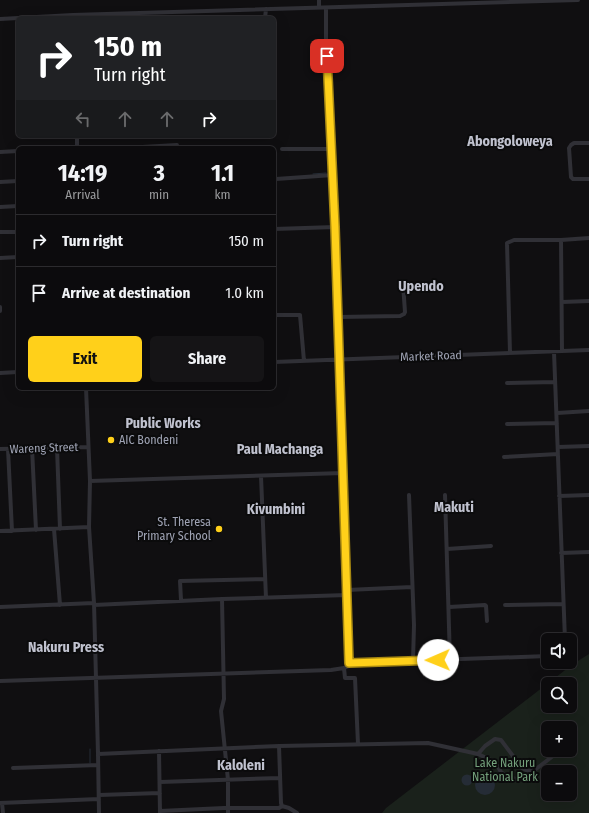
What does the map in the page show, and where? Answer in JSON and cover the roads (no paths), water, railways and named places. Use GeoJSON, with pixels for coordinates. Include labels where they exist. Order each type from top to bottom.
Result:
{"type":"FeatureCollection","features":[{"type":"Feature","properties":{"kind":"street"},"geometry":{"type":"LineString","coordinates":[[319,0],[319,8]]}},
{"type":"Feature","properties":{"kind":"street"},"geometry":{"type":"LineString","coordinates":[[407,0],[409,5]]}},
{"type":"Feature","properties":{"kind":"street"},"geometry":{"type":"LineString","coordinates":[[97,16],[409,5],[440,2],[578,0]]}},
{"type":"Feature","properties":{"kind":"street"},"geometry":{"type":"LineString","coordinates":[[0,681],[96,678],[223,677],[331,670],[349,666],[335,227],[326,43],[326,8]]}},
{"type":"Feature","properties":{"kind":"street"},"geometry":{"type":"LineString","coordinates":[[265,16],[266,9]]}},
{"type":"Feature","properties":{"kind":"street"},"geometry":{"type":"LineString","coordinates":[[0,19],[16,19]]}},
{"type":"Feature","properties":{"kind":"street"},"geometry":{"type":"LineString","coordinates":[[589,143],[574,143],[569,148],[571,177],[573,179],[589,179]]}},
{"type":"Feature","properties":{"kind":"street"},"geometry":{"type":"LineString","coordinates":[[160,146],[177,145]]}},
{"type":"Feature","properties":{"kind":"street"},"geometry":{"type":"LineString","coordinates":[[282,149],[331,149]]}},
{"type":"Feature","properties":{"kind":"street"},"geometry":{"type":"LineString","coordinates":[[0,152],[16,151]]}},
{"type":"Feature","properties":{"kind":"street"},"geometry":{"type":"LineString","coordinates":[[276,179],[333,175]]}},
{"type":"Feature","properties":{"kind":"street"},"geometry":{"type":"LineString","coordinates":[[0,182],[16,181]]}},
{"type":"Feature","properties":{"kind":"street"},"geometry":{"type":"LineString","coordinates":[[0,206],[16,206]]}},
{"type":"Feature","properties":{"kind":"street"},"geometry":{"type":"LineString","coordinates":[[276,229],[335,227]]}},
{"type":"Feature","properties":{"kind":"street"},"geometry":{"type":"LineString","coordinates":[[0,232],[16,232]]}},
{"type":"Feature","properties":{"kind":"street"},"geometry":{"type":"LineString","coordinates":[[510,353],[507,243],[514,240],[561,240],[589,238]]}},
{"type":"Feature","properties":{"kind":"street"},"geometry":{"type":"LineString","coordinates":[[561,240],[562,351]]}},
{"type":"Feature","properties":{"kind":"street"},"geometry":{"type":"LineString","coordinates":[[0,258],[16,257]]}},
{"type":"Feature","properties":{"kind":"street"},"geometry":{"type":"LineString","coordinates":[[338,318],[395,316],[404,314],[403,284]]}},
{"type":"Feature","properties":{"kind":"street"},"geometry":{"type":"LineString","coordinates":[[562,302],[589,301]]}},
{"type":"Feature","properties":{"kind":"street"},"geometry":{"type":"LineString","coordinates":[[276,315],[300,316],[304,361]]}},
{"type":"Feature","properties":{"kind":"street","name":"Market Road"},"geometry":{"type":"LineString","coordinates":[[276,362],[589,350]]}},
{"type":"Feature","properties":{"kind":"street"},"geometry":{"type":"LineString","coordinates":[[554,352],[565,633]]}},
{"type":"Feature","properties":{"kind":"street"},"geometry":{"type":"LineString","coordinates":[[0,373],[16,372]]}},
{"type":"Feature","properties":{"kind":"street"},"geometry":{"type":"LineString","coordinates":[[507,383],[555,382]]}},
{"type":"Feature","properties":{"kind":"street"},"geometry":{"type":"LineString","coordinates":[[86,390],[90,481],[89,527],[94,604],[99,813]]}},
{"type":"Feature","properties":{"kind":"street"},"geometry":{"type":"LineString","coordinates":[[557,413],[589,411]]}},
{"type":"Feature","properties":{"kind":"street"},"geometry":{"type":"LineString","coordinates":[[507,424],[557,423]]}},
{"type":"Feature","properties":{"kind":"street"},"geometry":{"type":"LineString","coordinates":[[558,447],[589,446]]}},
{"type":"Feature","properties":{"kind":"street","name":"Wareng Street"},"geometry":{"type":"LineString","coordinates":[[0,449],[88,447]]}},
{"type":"Feature","properties":{"kind":"street"},"geometry":{"type":"LineString","coordinates":[[32,448],[36,530]]}},
{"type":"Feature","properties":{"kind":"street"},"geometry":{"type":"LineString","coordinates":[[56,448],[60,529]]}},
{"type":"Feature","properties":{"kind":"street"},"geometry":{"type":"LineString","coordinates":[[8,449],[12,531]]}},
{"type":"Feature","properties":{"kind":"street"},"geometry":{"type":"LineString","coordinates":[[504,457],[558,454]]}},
{"type":"Feature","properties":{"kind":"street"},"geometry":{"type":"LineString","coordinates":[[90,481],[343,473]]}},
{"type":"Feature","properties":{"kind":"street"},"geometry":{"type":"LineString","coordinates":[[261,476],[264,579],[266,598]]}},
{"type":"Feature","properties":{"kind":"street"},"geometry":{"type":"LineString","coordinates":[[409,495],[413,661]]}},
{"type":"Feature","properties":{"kind":"street"},"geometry":{"type":"LineString","coordinates":[[445,495],[450,660]]}},
{"type":"Feature","properties":{"kind":"street"},"geometry":{"type":"LineString","coordinates":[[559,496],[589,495]]}},
{"type":"Feature","properties":{"kind":"street"},"geometry":{"type":"LineString","coordinates":[[0,531],[89,527]]}},
{"type":"Feature","properties":{"kind":"street"},"geometry":{"type":"LineString","coordinates":[[54,529],[60,605]]}},
{"type":"Feature","properties":{"kind":"street"},"geometry":{"type":"LineString","coordinates":[[447,549],[491,546]]}},
{"type":"Feature","properties":{"kind":"street"},"geometry":{"type":"LineString","coordinates":[[561,553],[589,552]]}},
{"type":"Feature","properties":{"kind":"street"},"geometry":{"type":"LineString","coordinates":[[181,600],[180,581],[264,579]]}},
{"type":"Feature","properties":{"kind":"street"},"geometry":{"type":"LineString","coordinates":[[0,607],[266,598],[412,587]]}},
{"type":"Feature","properties":{"kind":"street"},"geometry":{"type":"LineString","coordinates":[[222,599],[224,698],[221,712],[228,780],[228,811]]}},
{"type":"Feature","properties":{"kind":"street"},"geometry":{"type":"LineString","coordinates":[[505,605],[563,604]]}},
{"type":"Feature","properties":{"kind":"street"},"geometry":{"type":"LineString","coordinates":[[449,607],[485,605],[487,621]]}},
{"type":"Feature","properties":{"kind":"street"},"geometry":{"type":"LineString","coordinates":[[349,663],[541,656]]}},
{"type":"Feature","properties":{"kind":"street"},"geometry":{"type":"LineString","coordinates":[[344,668],[345,675],[355,678],[358,744]]}},
{"type":"Feature","properties":{"kind":"street"},"geometry":{"type":"LineString","coordinates":[[478,754],[485,746],[495,739],[501,740],[522,768],[528,771],[536,769],[552,757]]}},
{"type":"Feature","properties":{"kind":"street"},"geometry":{"type":"LineString","coordinates":[[98,754],[279,746],[428,743],[478,754],[495,762],[501,772],[506,776],[516,779]]}},
{"type":"Feature","properties":{"kind":"street"},"geometry":{"type":"LineString","coordinates":[[279,746],[280,803],[282,806]]}},
{"type":"Feature","properties":{"kind":"street"},"geometry":{"type":"LineString","coordinates":[[159,751],[160,812],[228,811],[279,808],[282,806],[297,813]]}},
{"type":"Feature","properties":{"kind":"street"},"geometry":{"type":"LineString","coordinates":[[13,768],[98,765]]}},
{"type":"Feature","properties":{"kind":"street"},"geometry":{"type":"LineString","coordinates":[[160,782],[280,778]]}},
{"type":"Feature","properties":{"kind":"street"},"geometry":{"type":"LineString","coordinates":[[3,813],[1,803],[160,793]]}},
{"type":"Feature","properties":{"kind":"waterway"},"geometry":{"type":"LineString","coordinates":[[313,174],[326,173]]}},
{"type":"Feature","properties":{"kind":"waterway"},"geometry":{"type":"LineString","coordinates":[[90,749],[90,763]]}},
{"type":"Feature","properties":{"kind":"place","name":"AIC Bondeni"},"geometry":{"type":"Point","coordinates":[111,440]}},
{"type":"Feature","properties":{"kind":"place","name":"St. Theresa Primary School"},"geometry":{"type":"Point","coordinates":[219,529]}},
{"type":"Feature","properties":{"kind":"district","name":"Abongoloweya"},"geometry":{"type":"Point","coordinates":[510,141]}},
{"type":"Feature","properties":{"kind":"district","name":"Upendo"},"geometry":{"type":"Point","coordinates":[421,286]}},
{"type":"Feature","properties":{"kind":"district","name":"Public Works"},"geometry":{"type":"Point","coordinates":[163,423]}},
{"type":"Feature","properties":{"kind":"district","name":"Paul Machanga"},"geometry":{"type":"Point","coordinates":[280,449]}},
{"type":"Feature","properties":{"kind":"district","name":"Makuti"},"geometry":{"type":"Point","coordinates":[454,507]}},
{"type":"Feature","properties":{"kind":"district","name":"Kivumbini"},"geometry":{"type":"Point","coordinates":[276,509]}},
{"type":"Feature","properties":{"kind":"district","name":"Nakuru Press"},"geometry":{"type":"Point","coordinates":[66,647]}},
{"type":"Feature","properties":{"kind":"district","name":"Kaloleni"},"geometry":{"type":"Point","coordinates":[241,765]}},
{"type":"Feature","properties":{"kind":"park label","name":"Lake Nakuru National Park"},"geometry":{"type":"Point","coordinates":[505,770]}}]}
